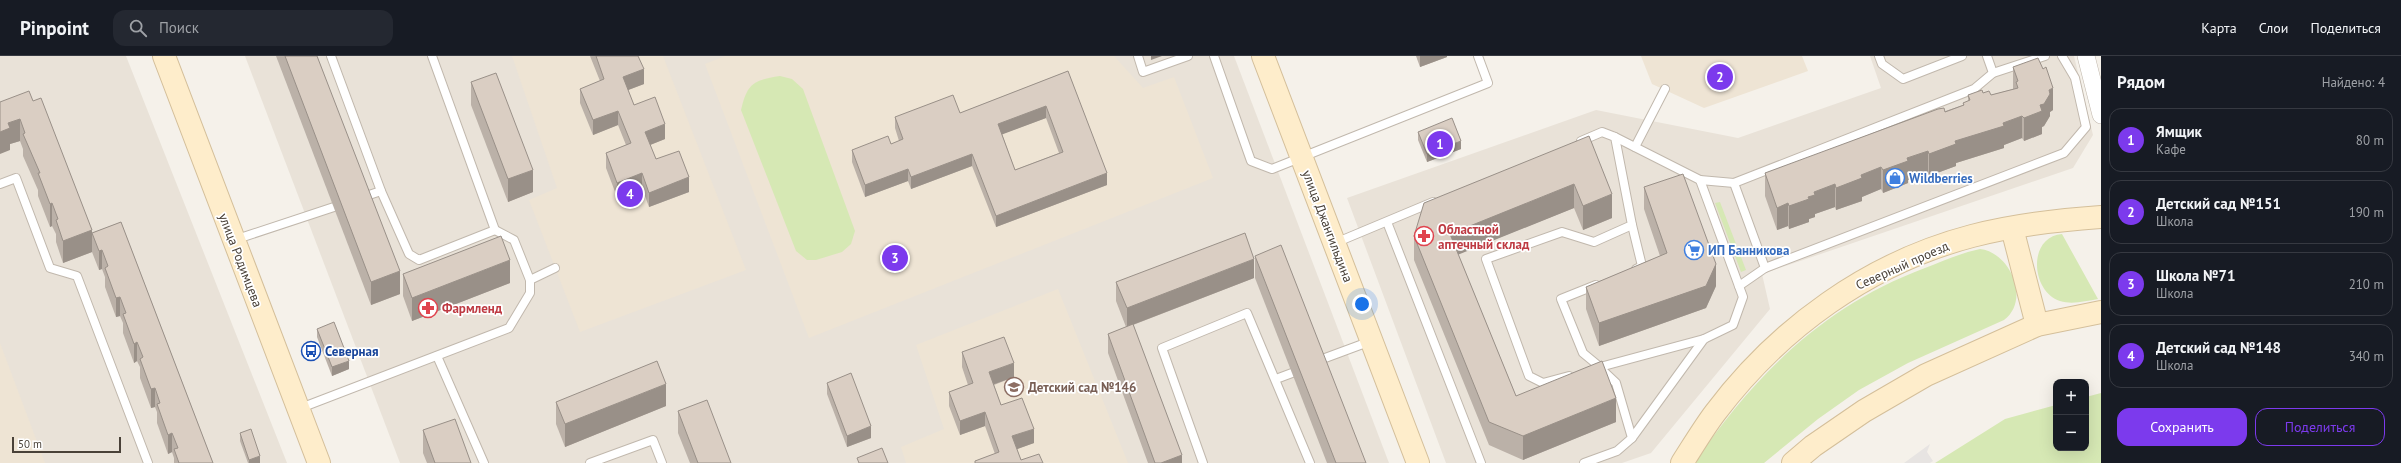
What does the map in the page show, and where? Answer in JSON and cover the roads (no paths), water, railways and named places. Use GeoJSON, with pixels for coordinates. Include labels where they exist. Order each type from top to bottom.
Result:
{"type":"FeatureCollection","features":[{"type":"Feature","properties":{"kind":"main road","name":"улица Родимцева"},"geometry":{"type":"LineString","coordinates":[[164,56],[319,463]]}},
{"type":"Feature","properties":{"kind":"main road","name":"улица Джангильдина"},"geometry":{"type":"LineString","coordinates":[[1264,56],[1301,158],[1418,463]]}},
{"type":"Feature","properties":{"kind":"main road","name":"Северный проезд"},"geometry":{"type":"LineString","coordinates":[[1682,463],[1715,412],[1781,340],[1824,305],[1865,278],[1931,249],[1973,236],[2064,220],[2101,217]]}},
{"type":"Feature","properties":{"kind":"main road"},"geometry":{"type":"LineString","coordinates":[[2012,228],[2037,325]]}},
{"type":"Feature","properties":{"kind":"main road"},"geometry":{"type":"LineString","coordinates":[[1793,463],[1813,446],[1864,411],[1926,375],[2037,325],[2101,312]]}},
{"type":"Feature","properties":{"kind":"street"},"geometry":{"type":"LineString","coordinates":[[2086,56],[2101,115]]}},
{"type":"Feature","properties":{"kind":"lane"},"geometry":{"type":"LineString","coordinates":[[331,56],[381,191],[409,254],[419,260],[495,230]]}},
{"type":"Feature","properties":{"kind":"lane"},"geometry":{"type":"LineString","coordinates":[[298,409],[509,328],[530,293],[530,280],[514,240],[495,230],[432,56]]}},
{"type":"Feature","properties":{"kind":"lane"},"geometry":{"type":"LineString","coordinates":[[1138,56],[1143,72],[1188,56]]}},
{"type":"Feature","properties":{"kind":"lane"},"geometry":{"type":"LineString","coordinates":[[1214,56],[1251,161],[1272,168],[1301,158],[1488,82],[1478,56]]}},
{"type":"Feature","properties":{"kind":"lane"},"geometry":{"type":"LineString","coordinates":[[1878,56],[1882,64],[1903,79],[1962,56]]}},
{"type":"Feature","properties":{"kind":"lane"},"geometry":{"type":"LineString","coordinates":[[1987,56],[1993,73]]}},
{"type":"Feature","properties":{"kind":"lane"},"geometry":{"type":"LineString","coordinates":[[1573,144],[1602,132],[1615,137],[1700,180],[1734,182],[1974,89],[1993,73],[2045,56]]}},
{"type":"Feature","properties":{"kind":"lane"},"geometry":{"type":"LineString","coordinates":[[1739,286],[1765,268],[2064,153],[2086,128],[2075,78],[2062,56]]}},
{"type":"Feature","properties":{"kind":"lane"},"geometry":{"type":"LineString","coordinates":[[1635,147],[1665,89]]}},
{"type":"Feature","properties":{"kind":"lane"},"geometry":{"type":"LineString","coordinates":[[1615,137],[1632,225],[1642,266],[1628,272]]}},
{"type":"Feature","properties":{"kind":"lane"},"geometry":{"type":"LineString","coordinates":[[0,184],[16,178],[50,268],[77,276],[148,463]]}},
{"type":"Feature","properties":{"kind":"lane"},"geometry":{"type":"LineString","coordinates":[[1596,368],[1704,339],[1733,325],[1743,297],[1700,180]]}},
{"type":"Feature","properties":{"kind":"lane"},"geometry":{"type":"LineString","coordinates":[[1734,182],[1765,268]]}},
{"type":"Feature","properties":{"kind":"lane"},"geometry":{"type":"LineString","coordinates":[[363,197],[381,191]]}},
{"type":"Feature","properties":{"kind":"lane"},"geometry":{"type":"LineString","coordinates":[[1334,243],[1444,198]]}},
{"type":"Feature","properties":{"kind":"lane"},"geometry":{"type":"LineString","coordinates":[[234,240],[334,207]]}},
{"type":"Feature","properties":{"kind":"lane"},"geometry":{"type":"LineString","coordinates":[[1387,222],[1481,463]]}},
{"type":"Feature","properties":{"kind":"lane"},"geometry":{"type":"LineString","coordinates":[[1578,373],[1543,383],[1530,376],[1486,259],[1562,232],[1594,242],[1632,225]]}},
{"type":"Feature","properties":{"kind":"lane"},"geometry":{"type":"LineString","coordinates":[[530,280],[555,268]]}},
{"type":"Feature","properties":{"kind":"lane"},"geometry":{"type":"LineString","coordinates":[[1605,281],[1561,299],[1583,353],[1596,368],[1616,383],[1632,438]]}},
{"type":"Feature","properties":{"kind":"lane"},"geometry":{"type":"LineString","coordinates":[[1203,463],[1162,348],[1247,312],[1310,463]]}},
{"type":"Feature","properties":{"kind":"lane"},"geometry":{"type":"LineString","coordinates":[[1584,463],[1617,451],[1632,438],[1704,339]]}},
{"type":"Feature","properties":{"kind":"lane"},"geometry":{"type":"LineString","coordinates":[[1317,361],[1372,340]]}},
{"type":"Feature","properties":{"kind":"lane"},"geometry":{"type":"LineString","coordinates":[[437,356],[484,463]]}},
{"type":"Feature","properties":{"kind":"lane"},"geometry":{"type":"LineString","coordinates":[[1276,379],[1292,373]]}},
{"type":"Feature","properties":{"kind":"lane"},"geometry":{"type":"LineString","coordinates":[[590,463],[653,440],[662,463]]}},
{"type":"Feature","properties":{"kind":"place","name":"Детский сад №151"},"geometry":{"type":"Point","coordinates":[1720,77]}},
{"type":"Feature","properties":{"kind":"place","name":"Ямщик"},"geometry":{"type":"Point","coordinates":[1440,144]}},
{"type":"Feature","properties":{"kind":"place","name":"Wildberries"},"geometry":{"type":"Point","coordinates":[1895,178]}},
{"type":"Feature","properties":{"kind":"place","name":"Детский сад №148"},"geometry":{"type":"Point","coordinates":[630,194]}},
{"type":"Feature","properties":{"kind":"place","name":"Областной аптечный склад"},"geometry":{"type":"Point","coordinates":[1424,236]}},
{"type":"Feature","properties":{"kind":"place","name":"ИП Банникова"},"geometry":{"type":"Point","coordinates":[1694,250]}},
{"type":"Feature","properties":{"kind":"place","name":"Школа №71"},"geometry":{"type":"Point","coordinates":[895,258]}},
{"type":"Feature","properties":{"kind":"place","name":"Фармленд"},"geometry":{"type":"Point","coordinates":[428,308]}},
{"type":"Feature","properties":{"kind":"place","name":"Северная"},"geometry":{"type":"Point","coordinates":[311,351]}},
{"type":"Feature","properties":{"kind":"place","name":"Детский сад №146"},"geometry":{"type":"Point","coordinates":[1014,387]}}]}
